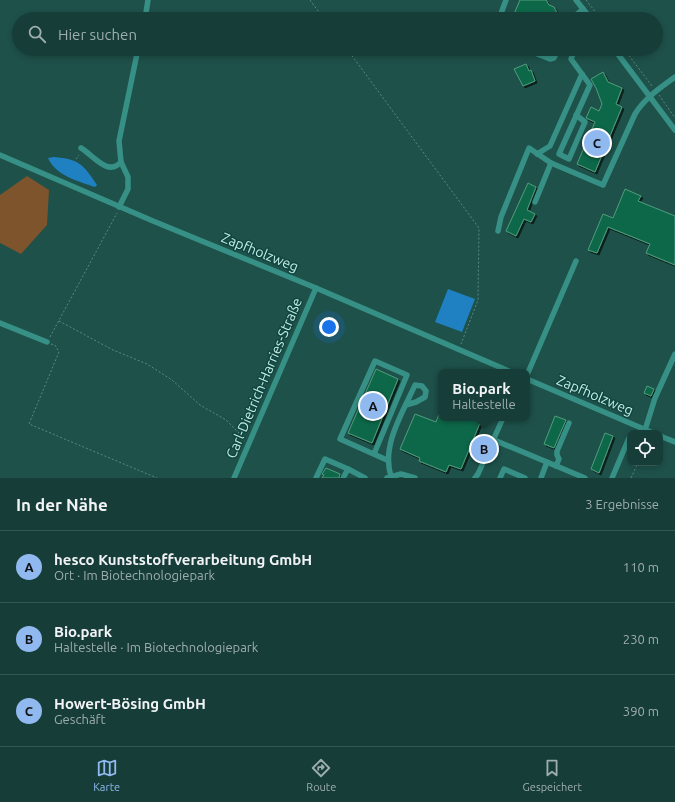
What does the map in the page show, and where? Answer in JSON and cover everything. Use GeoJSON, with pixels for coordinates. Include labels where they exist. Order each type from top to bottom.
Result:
{"type":"FeatureCollection","features":[{"type":"Feature","properties":{"kind":"street"},"geometry":{"type":"LineString","coordinates":[[145,12],[148,0]]}},
{"type":"Feature","properties":{"kind":"street"},"geometry":{"type":"LineString","coordinates":[[502,12],[506,0]]}},
{"type":"Feature","properties":{"kind":"street"},"geometry":{"type":"LineString","coordinates":[[576,0],[585,12]]}},
{"type":"Feature","properties":{"kind":"street"},"geometry":{"type":"LineString","coordinates":[[579,12],[583,9]]}},
{"type":"Feature","properties":{"kind":"street"},"geometry":{"type":"LineString","coordinates":[[120,207],[128,189],[128,177],[121,162],[119,141],[137,56]]}},
{"type":"Feature","properties":{"kind":"street"},"geometry":{"type":"LineString","coordinates":[[542,56],[550,59],[554,58],[555,56]]}},
{"type":"Feature","properties":{"kind":"street"},"geometry":{"type":"LineString","coordinates":[[559,154],[590,85],[571,59],[572,56]]}},
{"type":"Feature","properties":{"kind":"street"},"geometry":{"type":"LineString","coordinates":[[619,56],[675,130]]}},
{"type":"Feature","properties":{"kind":"street"},"geometry":{"type":"LineString","coordinates":[[537,154],[550,146],[582,74]]}},
{"type":"Feature","properties":{"kind":"street"},"geometry":{"type":"LineString","coordinates":[[498,231],[501,217],[529,148],[551,163],[603,185],[636,114],[644,102],[675,77]]}},
{"type":"Feature","properties":{"kind":"street"},"geometry":{"type":"LineString","coordinates":[[550,146],[559,154],[569,159],[585,122],[576,114]]}},
{"type":"Feature","properties":{"kind":"street"},"geometry":{"type":"LineString","coordinates":[[81,148],[101,165],[112,167],[118,166],[121,162]]}},
{"type":"Feature","properties":{"kind":"street","name":"Zapfholzweg"},"geometry":{"type":"LineString","coordinates":[[0,155],[504,369]]}},
{"type":"Feature","properties":{"kind":"street"},"geometry":{"type":"LineString","coordinates":[[535,202],[551,163]]}},
{"type":"Feature","properties":{"kind":"street"},"geometry":{"type":"LineString","coordinates":[[530,369],[576,261]]}},
{"type":"Feature","properties":{"kind":"street","name":"Carl-Dietrich-Harries-Straße"},"geometry":{"type":"LineString","coordinates":[[234,478],[316,288]]}},
{"type":"Feature","properties":{"kind":"street"},"geometry":{"type":"LineString","coordinates":[[0,323],[46,342]]}},
{"type":"Feature","properties":{"kind":"street"},"geometry":{"type":"LineString","coordinates":[[645,430],[655,398],[675,354]]}},
{"type":"Feature","properties":{"kind":"street"},"geometry":{"type":"LineString","coordinates":[[374,454],[406,375],[375,361],[340,439],[387,460]]}},
{"type":"Feature","properties":{"kind":"street","name":"Zapfholzweg"},"geometry":{"type":"LineString","coordinates":[[530,380],[645,430]]}},
{"type":"Feature","properties":{"kind":"street"},"geometry":{"type":"LineString","coordinates":[[404,381],[414,386],[422,386],[426,391],[425,398],[406,405]]}},
{"type":"Feature","properties":{"kind":"street"},"geometry":{"type":"LineString","coordinates":[[414,386],[390,441],[387,460],[389,477],[401,474],[415,478]]}},
{"type":"Feature","properties":{"kind":"street"},"geometry":{"type":"LineString","coordinates":[[475,478],[502,421]]}},
{"type":"Feature","properties":{"kind":"street"},"geometry":{"type":"LineString","coordinates":[[556,466],[559,459],[557,451],[569,423]]}},
{"type":"Feature","properties":{"kind":"street"},"geometry":{"type":"LineString","coordinates":[[663,437],[675,442]]}},
{"type":"Feature","properties":{"kind":"street"},"geometry":{"type":"LineString","coordinates":[[494,440],[585,478]]}},
{"type":"Feature","properties":{"kind":"street"},"geometry":{"type":"LineString","coordinates":[[612,478],[627,443]]}},
{"type":"Feature","properties":{"kind":"street"},"geometry":{"type":"LineString","coordinates":[[316,478],[325,459],[365,478]]}},
{"type":"Feature","properties":{"kind":"street"},"geometry":{"type":"LineString","coordinates":[[541,478],[547,462]]}},
{"type":"Feature","properties":{"kind":"street"},"geometry":{"type":"LineString","coordinates":[[344,478],[348,469]]}},
{"type":"Feature","properties":{"kind":"street"},"geometry":{"type":"LineString","coordinates":[[500,478],[504,469],[525,478]]}},
{"type":"Feature","properties":{"kind":"path"},"geometry":{"type":"LineString","coordinates":[[310,0],[319,12]]}},
{"type":"Feature","properties":{"kind":"path"},"geometry":{"type":"LineString","coordinates":[[586,0],[595,12]]}},
{"type":"Feature","properties":{"kind":"path"},"geometry":{"type":"LineString","coordinates":[[351,56],[479,228],[478,300],[459,350]]}},
{"type":"Feature","properties":{"kind":"path"},"geometry":{"type":"LineString","coordinates":[[629,56],[675,118]]}},
{"type":"Feature","properties":{"kind":"path"},"geometry":{"type":"LineString","coordinates":[[120,207],[59,321],[46,342],[55,345],[59,352],[29,424],[157,478]]}},
{"type":"Feature","properties":{"kind":"path"},"geometry":{"type":"LineString","coordinates":[[59,321],[113,350],[147,364],[172,380],[200,405],[226,420],[242,436]]}},
{"type":"Feature","properties":{"kind":"path"},"geometry":{"type":"LineString","coordinates":[[631,478],[637,466]]}},
{"type":"Feature","properties":{"kind":"shaded area"},"geometry":{"type":"Polygon","coordinates":[[[27,176],[49,190],[47,225],[21,254],[0,243],[0,195],[27,176]]]}},
{"type":"Feature","properties":{"kind":"water"},"geometry":{"type":"Polygon","coordinates":[[[54,157],[69,159],[80,164],[84,167],[97,185],[95,187],[62,174],[56,169],[48,158],[54,157]]]}},
{"type":"Feature","properties":{"kind":"water"},"geometry":{"type":"Polygon","coordinates":[[[448,289],[475,299],[462,332],[435,322],[448,289]]]}},
{"type":"Feature","properties":{"kind":"building"},"geometry":{"type":"Polygon","coordinates":[[[520,0],[546,0],[549,5],[554,7],[556,12],[515,12],[520,0]]]}},
{"type":"Feature","properties":{"kind":"building"},"geometry":{"type":"Polygon","coordinates":[[[526,64],[529,71],[531,70],[535,81],[523,86],[514,69],[526,64]]]}},
{"type":"Feature","properties":{"kind":"building"},"geometry":{"type":"Polygon","coordinates":[[[603,72],[608,82],[622,88],[616,104],[622,107],[595,172],[577,164],[595,122],[586,118],[591,107],[599,111],[602,104],[591,79],[603,72]]]}},
{"type":"Feature","properties":{"kind":"building"},"geometry":{"type":"Polygon","coordinates":[[[528,183],[536,187],[527,210],[535,214],[531,222],[524,219],[516,236],[506,231],[528,183]]]}},
{"type":"Feature","properties":{"kind":"building"},"geometry":{"type":"Polygon","coordinates":[[[625,189],[641,196],[638,201],[675,216],[675,265],[646,253],[650,244],[608,227],[597,253],[588,250],[603,214],[613,218],[625,189]]]}},
{"type":"Feature","properties":{"kind":"building"},"geometry":{"type":"Polygon","coordinates":[[[376,369],[398,379],[372,443],[348,433],[376,369]]]}},
{"type":"Feature","properties":{"kind":"building"},"geometry":{"type":"Polygon","coordinates":[[[647,386],[654,389],[651,396],[644,393],[647,386]]]}},
{"type":"Feature","properties":{"kind":"building"},"geometry":{"type":"Polygon","coordinates":[[[415,414],[436,422],[438,417],[438,421],[481,421],[461,469],[449,465],[446,472],[419,461],[420,458],[400,449],[415,414]]]}},
{"type":"Feature","properties":{"kind":"building"},"geometry":{"type":"Polygon","coordinates":[[[555,416],[566,420],[554,448],[544,444],[555,416]]]}},
{"type":"Feature","properties":{"kind":"building"},"geometry":{"type":"Polygon","coordinates":[[[605,433],[613,436],[599,473],[591,469],[605,433]]]}},
{"type":"Feature","properties":{"kind":"building"},"geometry":{"type":"Polygon","coordinates":[[[326,468],[340,474],[339,478],[322,478],[324,475],[322,474],[326,468]]]}},
{"type":"Feature","properties":{"kind":"place","name":"Howert-Bösing GmbH"},"geometry":{"type":"Point","coordinates":[597,143]}},
{"type":"Feature","properties":{"kind":"place","name":"hesco Kunststoffverarbeitung GmbH"},"geometry":{"type":"Point","coordinates":[373,406]}},
{"type":"Feature","properties":{"kind":"place","name":"Bio.park"},"geometry":{"type":"Point","coordinates":[484,449]}}]}
